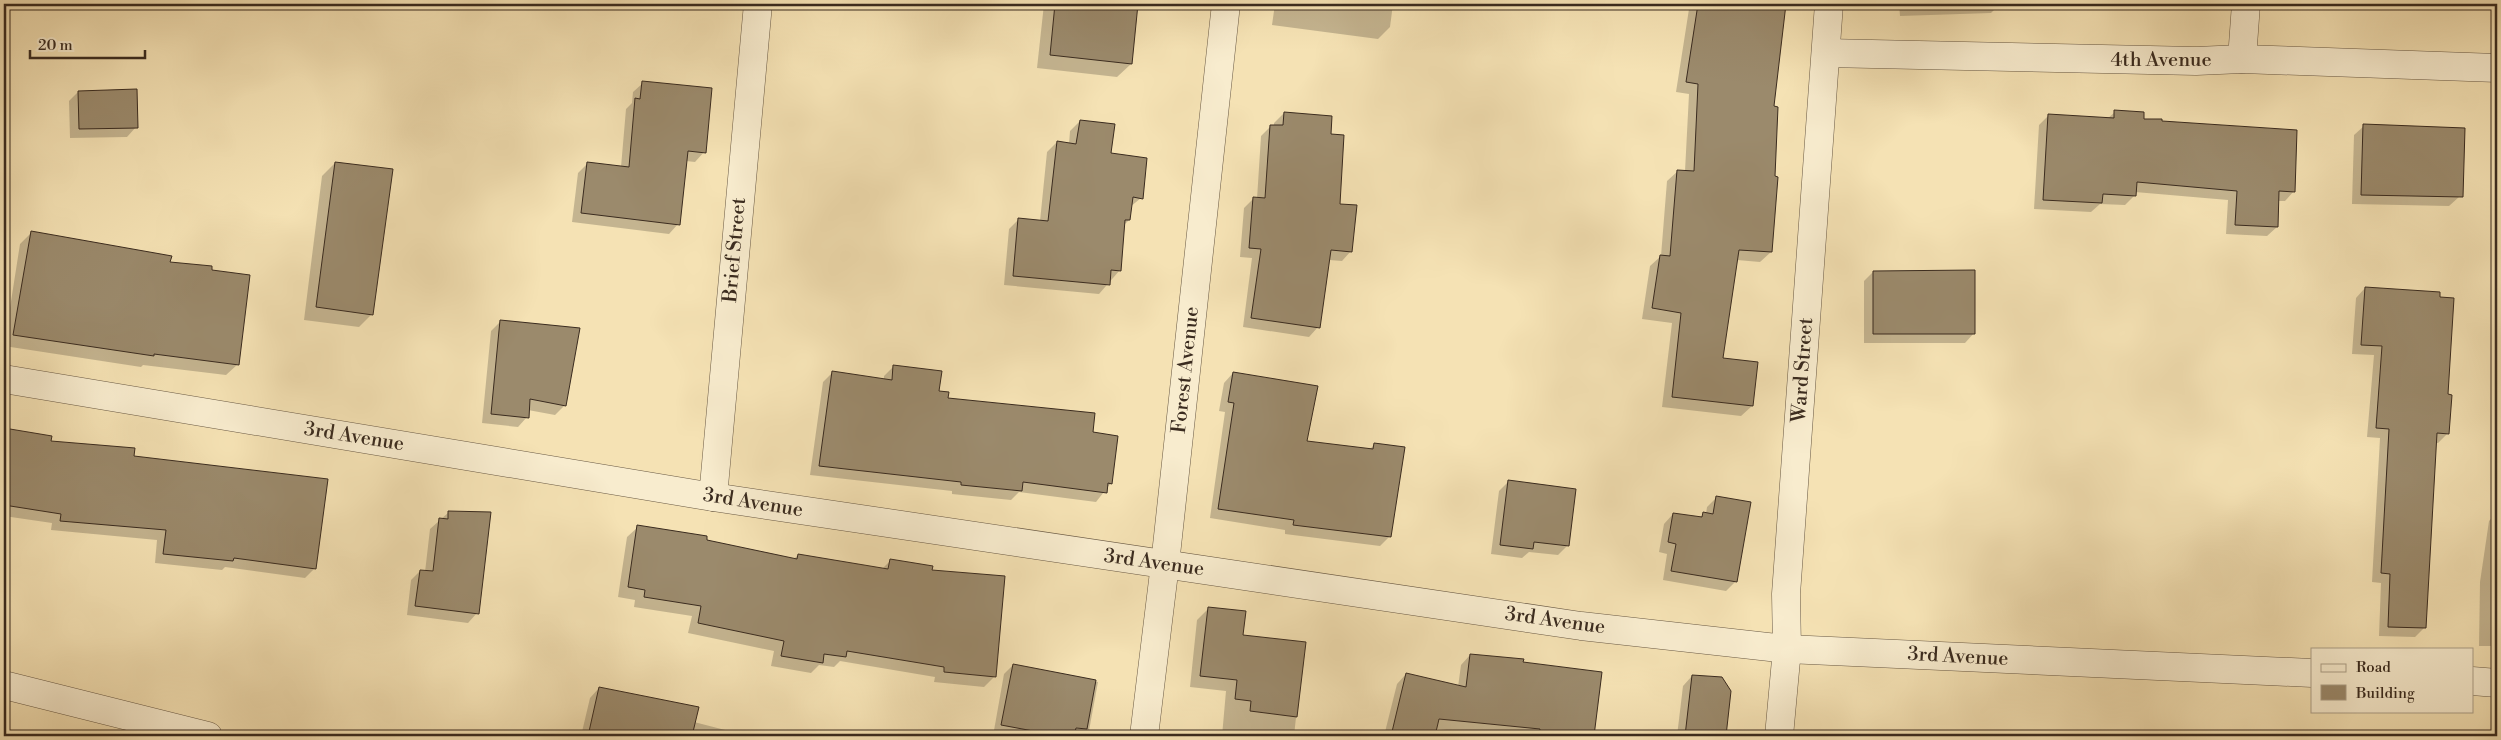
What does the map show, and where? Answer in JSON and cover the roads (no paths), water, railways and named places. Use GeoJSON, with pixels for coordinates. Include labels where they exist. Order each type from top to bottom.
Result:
{"type":"FeatureCollection","features":[{"type":"Feature","properties":{"kind":"street","name":"Brief Street"},"geometry":{"type":"LineString","coordinates":[[713,497],[758,4]]}},
{"type":"Feature","properties":{"kind":"street","name":"Forest Avenue"},"geometry":{"type":"LineString","coordinates":[[1144,736],[1165,564],[1226,4]]}},
{"type":"Feature","properties":{"kind":"street","name":"Ward Street"},"geometry":{"type":"LineString","coordinates":[[1779,736],[1787,649],[1787,584],[1830,4]]}},
{"type":"Feature","properties":{"kind":"street"},"geometry":{"type":"LineString","coordinates":[[2242,59],[2246,4]]}},
{"type":"Feature","properties":{"kind":"street","name":"4th Avenue"},"geometry":{"type":"LineString","coordinates":[[1826,53],[2196,61],[2242,59],[2497,68]]}},
{"type":"Feature","properties":{"kind":"street","name":"3rd Avenue"},"geometry":{"type":"LineString","coordinates":[[4,379],[713,497],[1581,626],[1787,649],[2311,673]]}},
{"type":"Feature","properties":{"kind":"street"},"geometry":{"type":"LineString","coordinates":[[2474,681],[2497,683]]}},
{"type":"Feature","properties":{"kind":"street"},"geometry":{"type":"LineString","coordinates":[[4,685],[208,736]]}}]}
